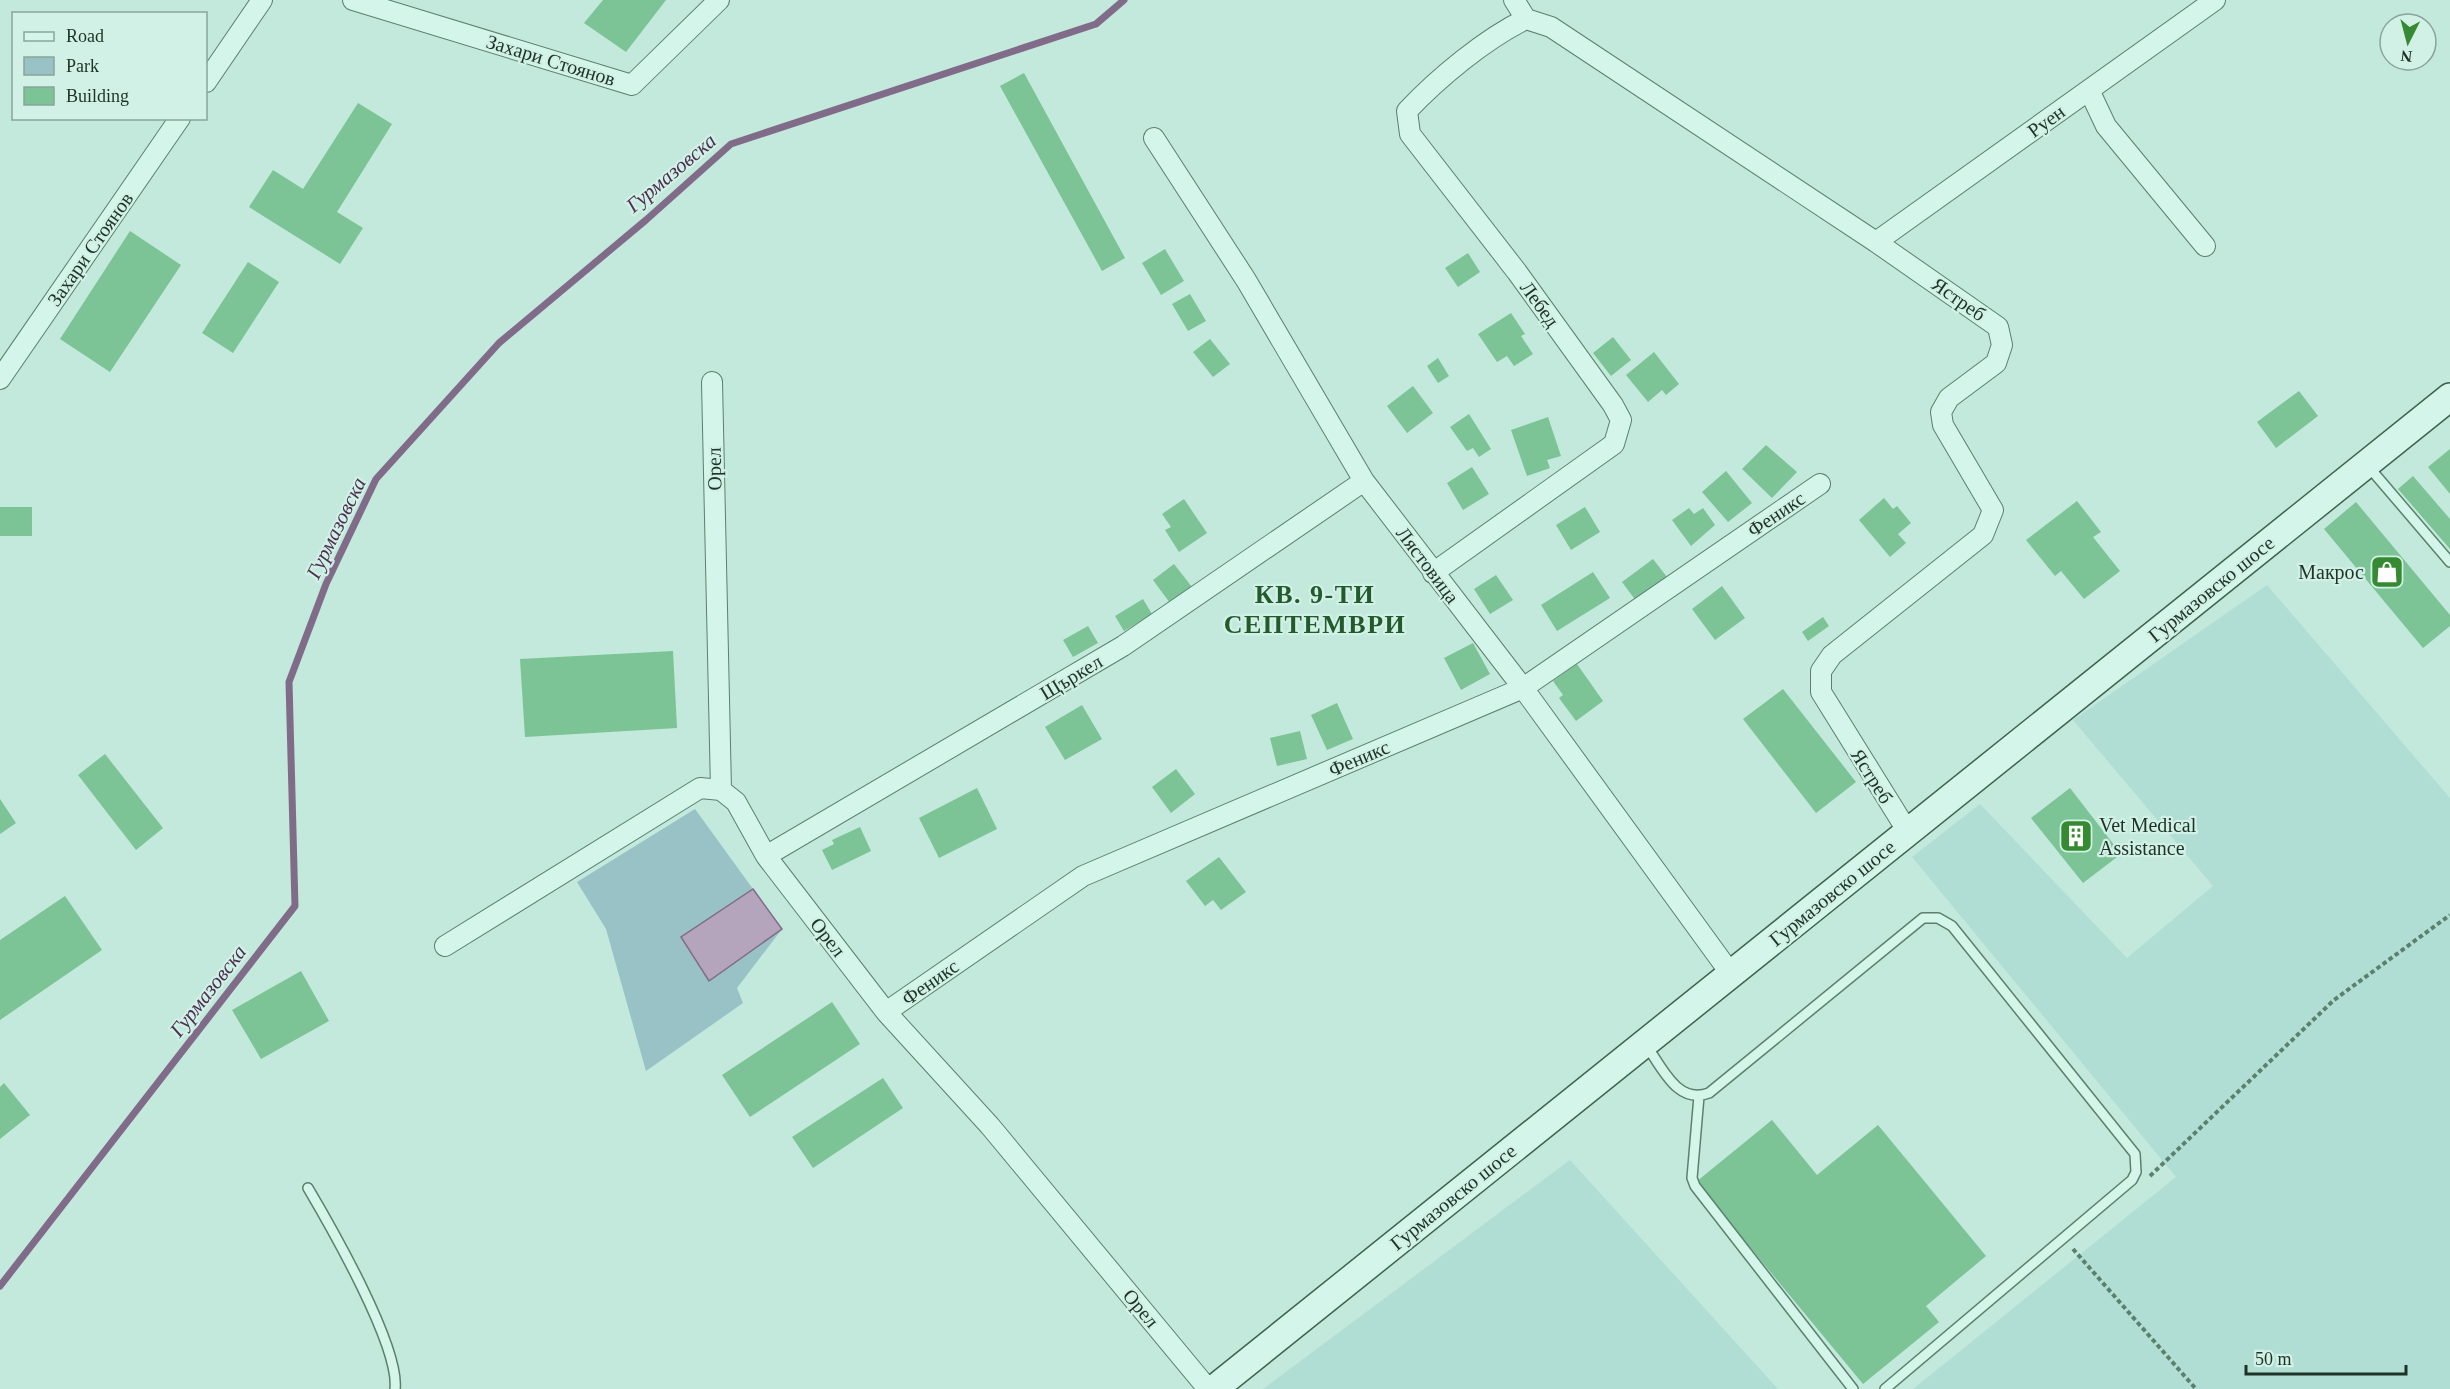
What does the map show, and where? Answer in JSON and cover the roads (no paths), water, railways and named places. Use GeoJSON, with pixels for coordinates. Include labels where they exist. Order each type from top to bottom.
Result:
{"type":"FeatureCollection","features":[{"type":"Feature","properties":{"kind":"street"},"geometry":{"type":"LineString","coordinates":[[207,81],[262,0]]}},
{"type":"Feature","properties":{"kind":"street","name":"Захари Стоянов"},"geometry":{"type":"LineString","coordinates":[[353,0],[632,85],[718,0]]}},
{"type":"Feature","properties":{"kind":"street"},"geometry":{"type":"LineString","coordinates":[[1514,0],[1526,19]]}},
{"type":"Feature","properties":{"kind":"street","name":"Руен"},"geometry":{"type":"LineString","coordinates":[[1876,242],[2215,0]]}},
{"type":"Feature","properties":{"kind":"street","name":"Ястреб"},"geometry":{"type":"LineString","coordinates":[[1526,19],[1551,27],[1876,242],[1998,327],[2002,345],[1996,363],[1949,398],[1941,412],[1943,425],[1993,510],[1983,535],[1832,655],[1821,671],[1821,692],[1908,832]]}},
{"type":"Feature","properties":{"kind":"street","name":"Лебед"},"geometry":{"type":"LineString","coordinates":[[1433,573],[1614,444],[1620,420],[1613,405],[1518,272],[1410,134],[1407,111],[1420,96],[1503,30],[1526,19]]}},
{"type":"Feature","properties":{"kind":"street"},"geometry":{"type":"LineString","coordinates":[[2089,90],[2106,126],[2205,246]]}},
{"type":"Feature","properties":{"kind":"street","name":"Захари Стоянов"},"geometry":{"type":"LineString","coordinates":[[0,379],[179,120]]}},
{"type":"Feature","properties":{"kind":"street","name":"Лястовица"},"geometry":{"type":"LineString","coordinates":[[1154,138],[1246,280],[1364,481],[1523,688],[1731,974]]}},
{"type":"Feature","properties":{"kind":"street","name":"Орел"},"geometry":{"type":"LineString","coordinates":[[712,382],[721,790],[736,801],[766,856],[886,1012],[990,1126],[1208,1389]]}},
{"type":"Feature","properties":{"kind":"street","name":"Гурмазовско шосе"},"geometry":{"type":"LineString","coordinates":[[1214,1389],[2450,397]]}},
{"type":"Feature","properties":{"kind":"street","name":"Щъркел"},"geometry":{"type":"LineString","coordinates":[[766,856],[1123,646],[1364,481]]}},
{"type":"Feature","properties":{"kind":"street","name":"Феникс"},"geometry":{"type":"LineString","coordinates":[[886,1012],[1083,876],[1523,688],[1820,484]]}},
{"type":"Feature","properties":{"kind":"street"},"geometry":{"type":"LineString","coordinates":[[446,946],[700,788],[721,790]]}},
{"type":"Feature","properties":{"kind":"lane"},"geometry":{"type":"LineString","coordinates":[[2366,464],[2450,562]]}},
{"type":"Feature","properties":{"kind":"lane"},"geometry":{"type":"LineString","coordinates":[[1644,1044],[1679,1091],[1688,1096],[1709,1093],[1923,918],[1938,918],[1952,926],[2135,1154],[2136,1172],[2132,1180],[1885,1389]]}},
{"type":"Feature","properties":{"kind":"lane"},"geometry":{"type":"LineString","coordinates":[[1700,1096],[1692,1178],[1695,1186],[1853,1389]]}},
{"type":"Feature","properties":{"kind":"lane"},"geometry":{"type":"LineString","coordinates":[[308,1188],[343,1248],[380,1332],[394,1367],[396,1389]]}},
{"type":"Feature","properties":{"kind":"waterway","name":"Гурмазовска"},"geometry":{"type":"LineString","coordinates":[[0,1286],[295,906],[289,682],[326,584],[376,479],[499,343],[646,220],[731,144],[1096,24],[1124,0]]}},
{"type":"Feature","properties":{"kind":"place","name":"Макрос"},"geometry":{"type":"Point","coordinates":[2387,572]}},
{"type":"Feature","properties":{"kind":"place","name":"Vet Medical Assistance"},"geometry":{"type":"Point","coordinates":[2076,836]}},
{"type":"Feature","properties":{"kind":"district","name":"КВ. 9-ТИ СЕПТЕМВРИ"},"geometry":{"type":"Point","coordinates":[1315,609]}}]}
